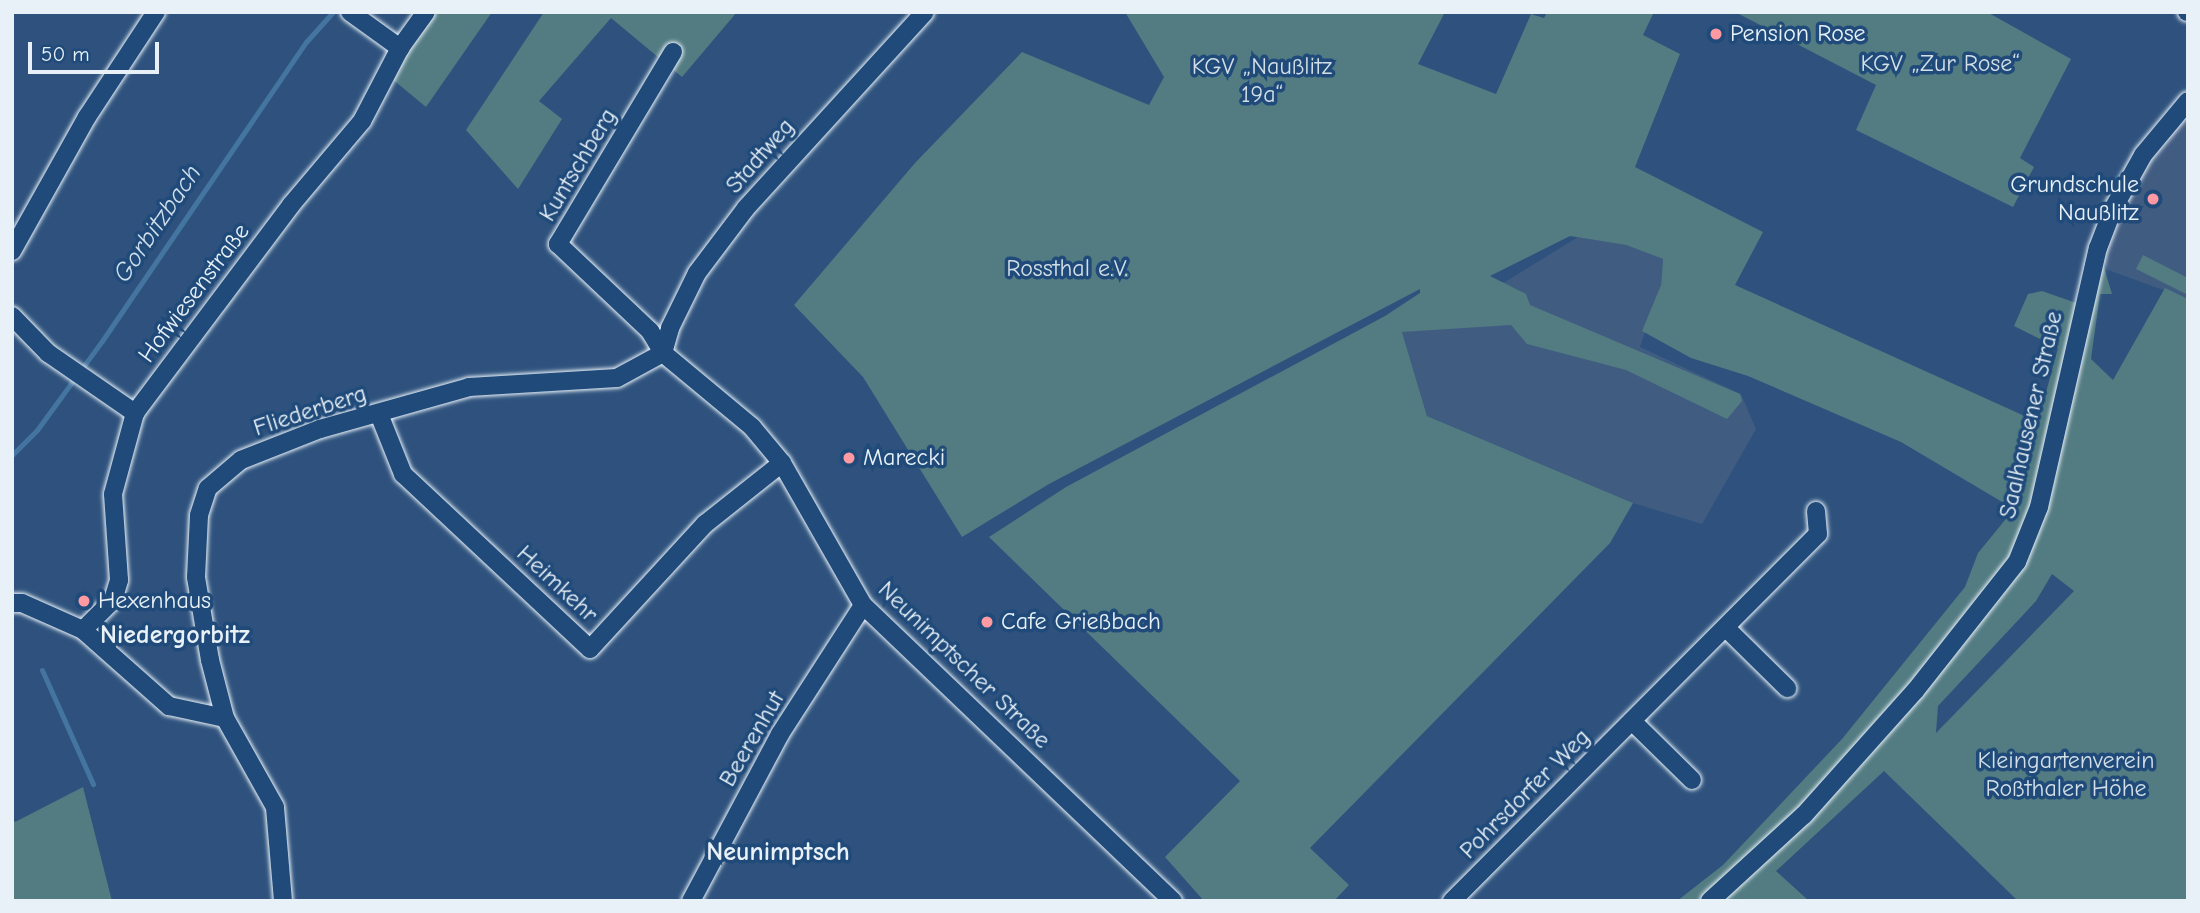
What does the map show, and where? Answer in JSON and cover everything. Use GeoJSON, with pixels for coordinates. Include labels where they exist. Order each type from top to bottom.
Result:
{"type":"FeatureCollection","features":[{"type":"Feature","properties":{"kind":"street"},"geometry":{"type":"LineString","coordinates":[[12,251],[87,117],[156,12]]}},
{"type":"Feature","properties":{"kind":"street"},"geometry":{"type":"LineString","coordinates":[[350,12],[400,48]]}},
{"type":"Feature","properties":{"kind":"street","name":"Hofwiesenstraße"},"geometry":{"type":"LineString","coordinates":[[83,629],[113,600],[119,580],[113,494],[135,413],[291,205],[362,121],[400,48],[426,12]]}},
{"type":"Feature","properties":{"kind":"street","name":"Stadtweg"},"geometry":{"type":"LineString","coordinates":[[663,353],[697,273],[746,208],[925,12]]}},
{"type":"Feature","properties":{"kind":"street","name":"Kuntschberg"},"geometry":{"type":"LineString","coordinates":[[663,353],[650,331],[558,244],[673,52]]}},
{"type":"Feature","properties":{"kind":"street","name":"Saalhausener Straße"},"geometry":{"type":"LineString","coordinates":[[1710,901],[1804,815],[1915,691],[2017,562],[2039,507],[2082,305],[2102,238],[2143,155],[2188,101]]}},
{"type":"Feature","properties":{"kind":"street"},"geometry":{"type":"LineString","coordinates":[[12,316],[66,366],[135,413]]}},
{"type":"Feature","properties":{"kind":"street","name":"Fliederberg"},"geometry":{"type":"LineString","coordinates":[[283,901],[275,807],[225,718],[216,692],[197,577],[199,515],[208,488],[241,460],[274,445],[469,387],[617,377],[663,353]]}},
{"type":"Feature","properties":{"kind":"street","name":"Neunimptscher Straße"},"geometry":{"type":"LineString","coordinates":[[663,353],[718,395],[782,463],[863,605],[1173,901]]}},
{"type":"Feature","properties":{"kind":"street","name":"Heimkehr"},"geometry":{"type":"LineString","coordinates":[[379,414],[403,474],[590,649],[705,524],[782,463]]}},
{"type":"Feature","properties":{"kind":"street","name":"Pohrsdorfer Weg"},"geometry":{"type":"LineString","coordinates":[[1452,901],[1818,534],[1816,511]]}},
{"type":"Feature","properties":{"kind":"street"},"geometry":{"type":"LineString","coordinates":[[12,603],[22,603],[83,629],[169,706],[225,718]]}},
{"type":"Feature","properties":{"kind":"street","name":"Beerenhut"},"geometry":{"type":"LineString","coordinates":[[689,899],[780,734],[863,605]]}},
{"type":"Feature","properties":{"kind":"street"},"geometry":{"type":"LineString","coordinates":[[1726,628],[1787,688]]}},
{"type":"Feature","properties":{"kind":"street"},"geometry":{"type":"LineString","coordinates":[[1632,722],[1692,780]]}},
{"type":"Feature","properties":{"kind":"shaded area","name":"Grundschule Naußlitz"},"geometry":{"type":"Polygon","coordinates":[[[2188,101],[2188,299],[2108,270],[2098,248],[2113,209],[2188,101]]]}},
{"type":"Feature","properties":{"kind":"shaded area"},"geometry":{"type":"Polygon","coordinates":[[[1578,237],[1626,245],[1663,259],[1661,285],[1640,347],[1741,394],[1756,429],[1702,524],[1633,503],[1427,416],[1402,332],[1424,296],[1505,282],[1578,237]]]}},
{"type":"Feature","properties":{"kind":"green space"},"geometry":{"type":"Polygon","coordinates":[[[433,12],[492,12],[426,107],[391,78],[433,12]]]}},
{"type":"Feature","properties":{"kind":"green space"},"geometry":{"type":"Polygon","coordinates":[[[544,12],[737,12],[682,77],[611,18],[539,101],[562,119],[518,189],[466,130],[544,12]]]}},
{"type":"Feature","properties":{"kind":"green space"},"geometry":{"type":"Polygon","coordinates":[[[1125,12],[1445,12],[1418,64],[1496,94],[1531,14],[1544,18],[1547,12],[1654,12],[1643,35],[1680,54],[1635,167],[1763,232],[1735,285],[2038,422],[2058,348],[2014,326],[2028,294],[2042,291],[2082,305],[2098,248],[2112,294],[2100,294],[2091,359],[2113,380],[2165,288],[2188,299],[2188,901],[2018,901],[1884,771],[1776,871],[1809,901],[1677,901],[1723,865],[1842,739],[1965,587],[1978,553],[2014,509],[1901,442],[1748,376],[1691,358],[1642,331],[1661,285],[1663,259],[1626,245],[1570,236],[1490,276],[1526,294],[1530,305],[1740,394],[1742,401],[1727,419],[1626,370],[1527,344],[1511,325],[1402,332],[1427,416],[1633,503],[1610,543],[1310,848],[1349,885],[1334,901],[1204,901],[1165,857],[1240,781],[989,537],[1066,487],[1385,316],[1420,293],[1420,289],[1049,484],[962,537],[863,377],[794,305],[915,163],[1022,52],[1149,105],[1164,77],[1125,12]],[[2052,574],[2036,601],[1938,706],[1936,733],[2074,591],[2052,574]]]}},
{"type":"Feature","properties":{"kind":"green space","name":"KGV „Zur Rose“"},"geometry":{"type":"Polygon","coordinates":[[[1735,12],[1987,12],[2071,59],[2020,158],[2034,167],[2013,207],[1856,130],[1876,85],[1735,12]]]}},
{"type":"Feature","properties":{"kind":"green space"},"geometry":{"type":"Polygon","coordinates":[[[2143,255],[2188,278],[2188,295],[2136,269],[2143,255]]]}},
{"type":"Feature","properties":{"kind":"green space"},"geometry":{"type":"Polygon","coordinates":[[[83,787],[112,901],[12,901],[12,817],[15,822],[83,787]]]}},
{"type":"Feature","properties":{"kind":"waterway","name":"Gorbitzbach"},"geometry":{"type":"LineString","coordinates":[[12,455],[37,430],[102,341],[306,42],[333,12]]}},
{"type":"Feature","properties":{"kind":"waterway"},"geometry":{"type":"LineString","coordinates":[[42,670],[93,784]]}},
{"type":"Feature","properties":{"kind":"place","name":"Pension Rose"},"geometry":{"type":"Point","coordinates":[1716,34]}},
{"type":"Feature","properties":{"kind":"place","name":"Grundschule Naußlitz"},"geometry":{"type":"Point","coordinates":[2153,199]}},
{"type":"Feature","properties":{"kind":"place","name":"Marecki"},"geometry":{"type":"Point","coordinates":[849,458]}},
{"type":"Feature","properties":{"kind":"place","name":"Hexenhaus"},"geometry":{"type":"Point","coordinates":[84,601]}},
{"type":"Feature","properties":{"kind":"place","name":"Cafe Grießbach"},"geometry":{"type":"Point","coordinates":[987,622]}},
{"type":"Feature","properties":{"kind":"district","name":"Niedergorbitz"},"geometry":{"type":"Point","coordinates":[175,636]}},
{"type":"Feature","properties":{"kind":"district","name":"Neunimptsch"},"geometry":{"type":"Point","coordinates":[778,853]}},
{"type":"Feature","properties":{"kind":"park label","name":"KGV „Naußlitz 19a“"},"geometry":{"type":"Point","coordinates":[1262,81]}},
{"type":"Feature","properties":{"kind":"park label","name":"Rossthal e.V."},"geometry":{"type":"Point","coordinates":[1067,269]}},
{"type":"Feature","properties":{"kind":"park label","name":"Kleingartenverein Roßthaler Höhe"},"geometry":{"type":"Point","coordinates":[2066,775]}}]}
